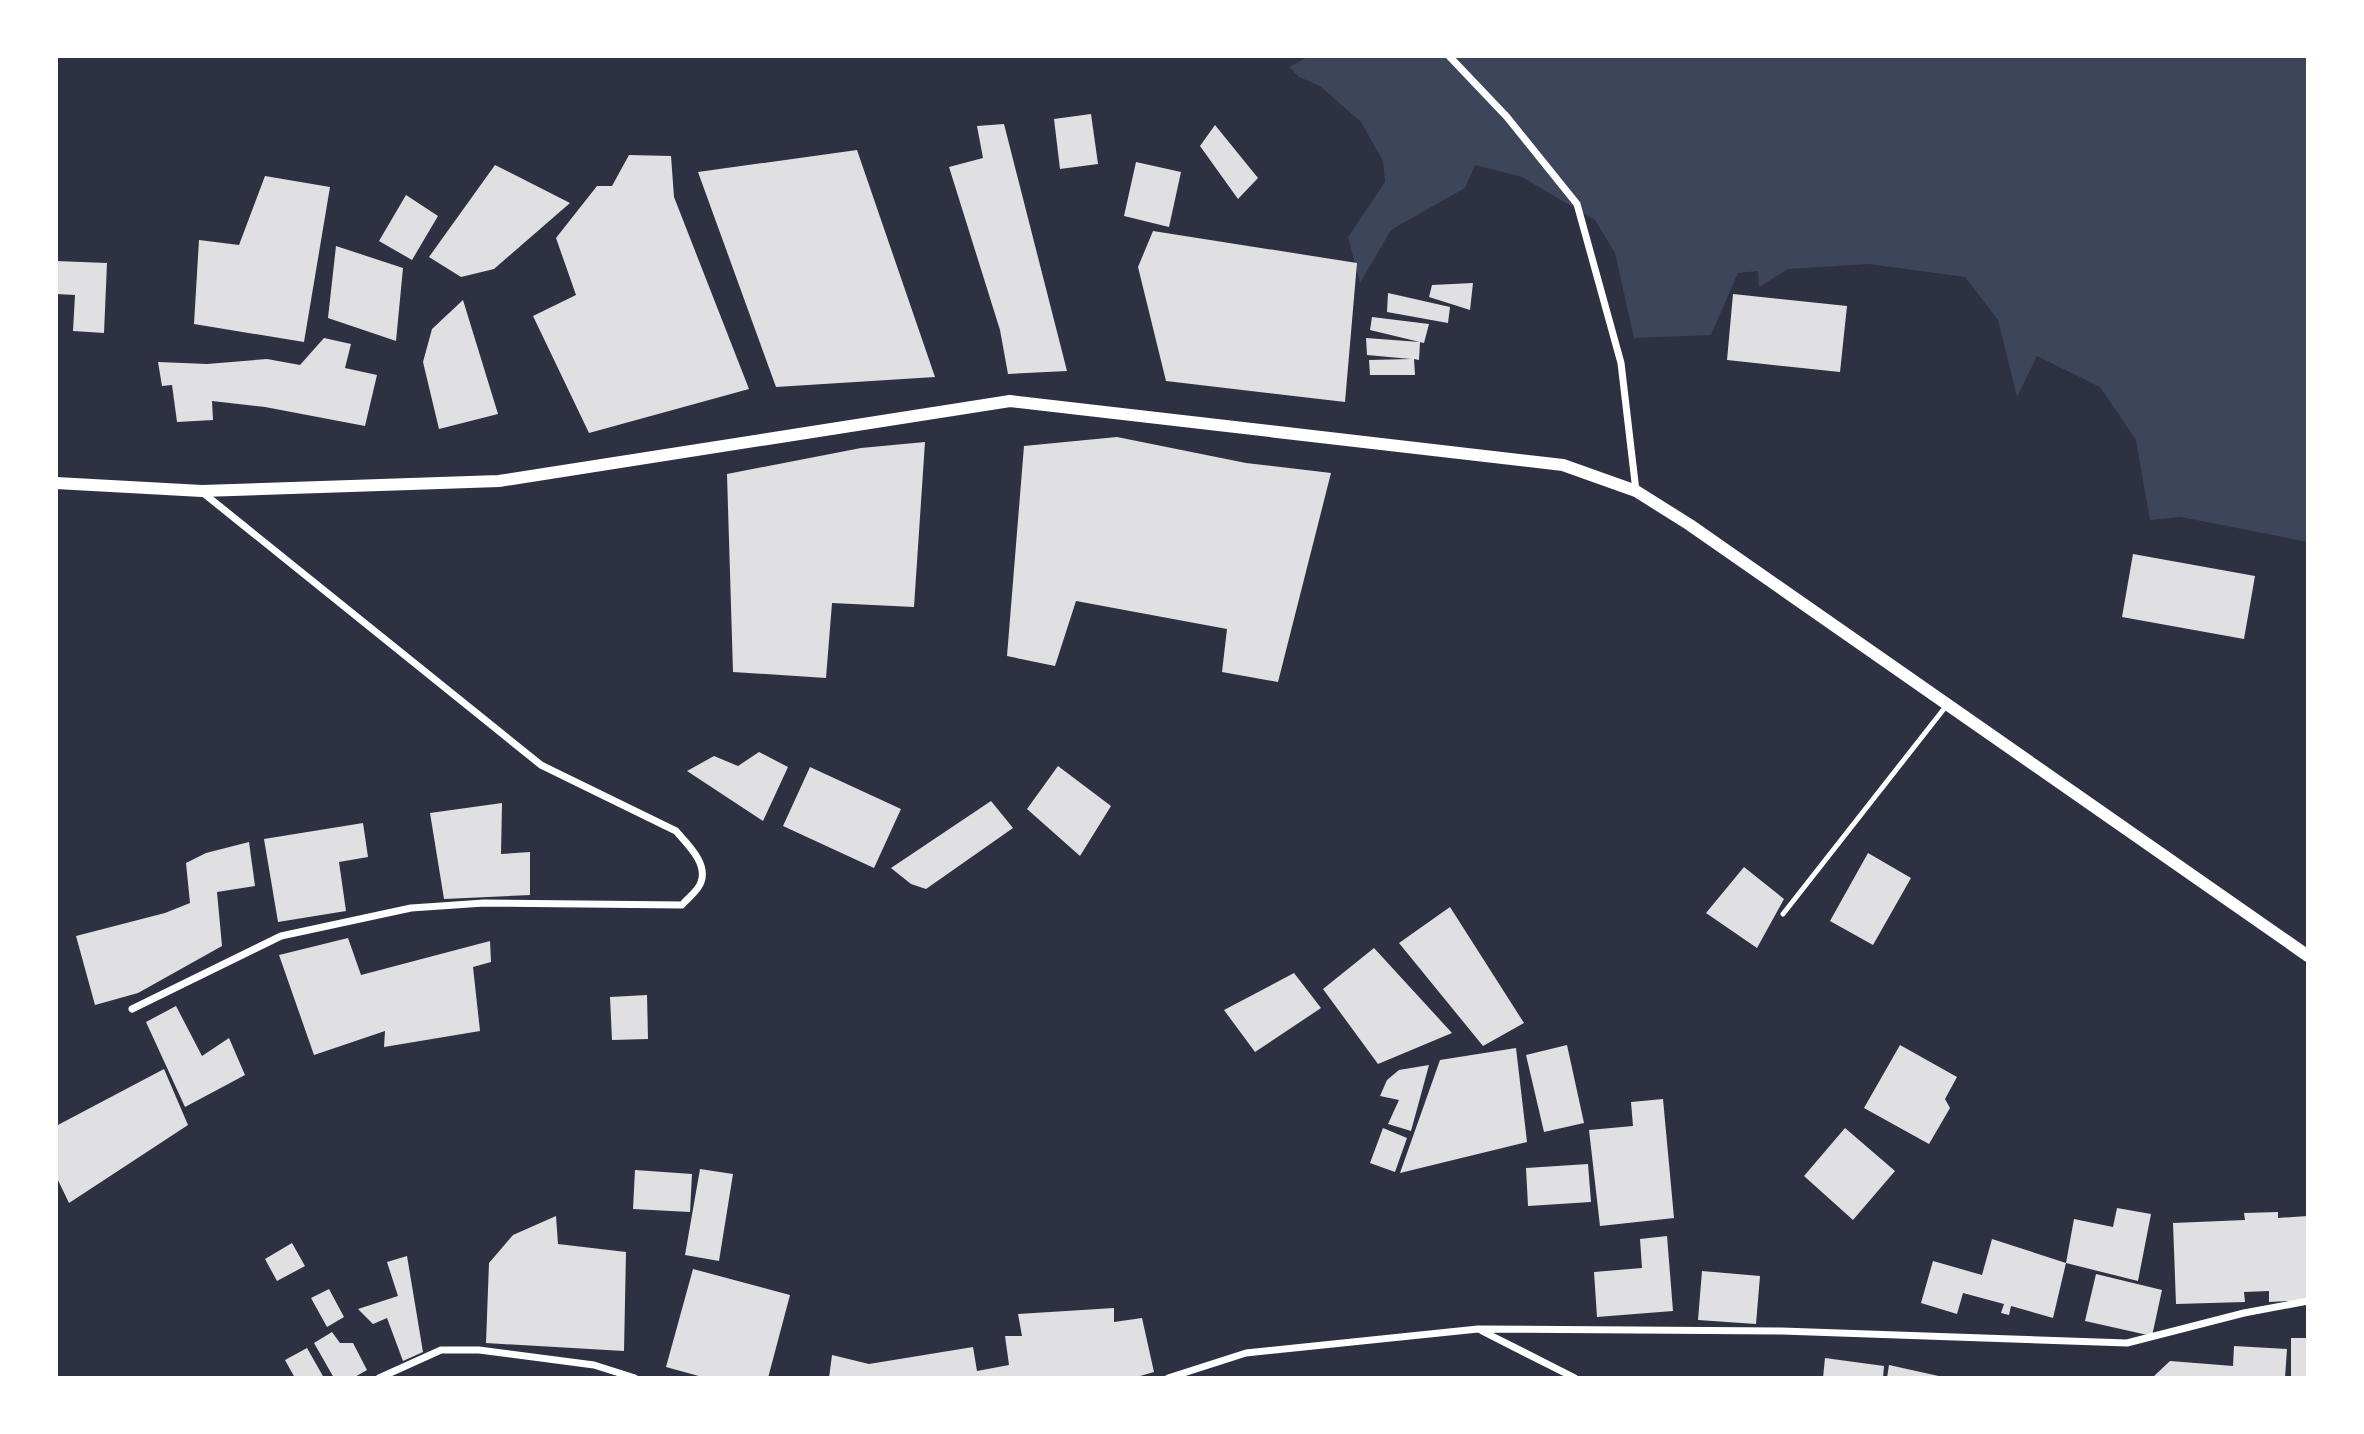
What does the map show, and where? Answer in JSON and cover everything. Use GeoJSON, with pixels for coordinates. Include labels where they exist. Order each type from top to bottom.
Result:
{"type":"FeatureCollection","features":[{"type":"Feature","properties":{"kind":"street"},"geometry":{"type":"LineString","coordinates":[[1448,56],[1507,117],[1577,204],[1621,363],[1636,491]]}},
{"type":"Feature","properties":{"kind":"street"},"geometry":{"type":"LineString","coordinates":[[56,483],[202,491],[499,481],[1010,401],[1563,465],[1636,491],[1701,533],[2308,956]]}},
{"type":"Feature","properties":{"kind":"street"},"geometry":{"type":"LineString","coordinates":[[132,1009],[281,936],[411,908],[484,903],[682,905],[701,884],[703,869],[676,831],[541,765],[202,491]]}},
{"type":"Feature","properties":{"kind":"street"},"geometry":{"type":"LineString","coordinates":[[1168,1378],[1246,1353],[1478,1329],[1782,1331],[2127,1343],[2245,1313],[2308,1301]]}},
{"type":"Feature","properties":{"kind":"street"},"geometry":{"type":"LineString","coordinates":[[1478,1329],[1575,1378]]}},
{"type":"Feature","properties":{"kind":"street"},"geometry":{"type":"LineString","coordinates":[[379,1378],[440,1350],[466,1350],[594,1365],[635,1378]]}},
{"type":"Feature","properties":{"kind":"lane"},"geometry":{"type":"LineString","coordinates":[[1783,914],[1947,705]]}},
{"type":"Feature","properties":{"kind":"shaded area"},"geometry":{"type":"Polygon","coordinates":[[[1309,56],[2308,56],[2308,542],[2181,517],[2150,520],[2136,440],[2100,387],[2037,356],[2017,397],[1998,320],[1965,277],[1869,264],[1788,269],[1759,287],[1758,271],[1738,273],[1711,335],[1634,338],[1615,253],[1595,220],[1522,177],[1475,165],[1465,188],[1391,230],[1360,283],[1348,237],[1385,182],[1383,161],[1361,122],[1320,86],[1299,77],[1289,67],[1309,56]]]}},
{"type":"Feature","properties":{"kind":"building"},"geometry":{"type":"Polygon","coordinates":[[[1091,114],[1098,164],[1060,169],[1054,119],[1091,114]]]}},
{"type":"Feature","properties":{"kind":"building"},"geometry":{"type":"Polygon","coordinates":[[[1004,124],[1067,371],[1008,374],[1000,330],[949,167],[983,158],[977,126],[1004,124]]]}},
{"type":"Feature","properties":{"kind":"building"},"geometry":{"type":"Polygon","coordinates":[[[1215,125],[1258,178],[1238,199],[1200,146],[1215,125]]]}},
{"type":"Feature","properties":{"kind":"building"},"geometry":{"type":"Polygon","coordinates":[[[857,150],[935,377],[776,387],[698,172],[857,150]]]}},
{"type":"Feature","properties":{"kind":"building"},"geometry":{"type":"Polygon","coordinates":[[[629,155],[671,156],[674,197],[749,389],[589,433],[533,316],[576,295],[556,238],[597,186],[612,186],[629,155]]]}},
{"type":"Feature","properties":{"kind":"building"},"geometry":{"type":"Polygon","coordinates":[[[1136,162],[1181,172],[1169,227],[1124,216],[1136,162]]]}},
{"type":"Feature","properties":{"kind":"building"},"geometry":{"type":"Polygon","coordinates":[[[495,165],[570,203],[494,269],[461,277],[429,257],[495,165]]]}},
{"type":"Feature","properties":{"kind":"building"},"geometry":{"type":"Polygon","coordinates":[[[265,176],[330,187],[304,342],[194,324],[199,240],[239,245],[265,176]]]}},
{"type":"Feature","properties":{"kind":"building"},"geometry":{"type":"Polygon","coordinates":[[[406,195],[438,216],[412,260],[379,241],[406,195]]]}},
{"type":"Feature","properties":{"kind":"building"},"geometry":{"type":"Polygon","coordinates":[[[1153,231],[1357,263],[1345,402],[1166,381],[1138,267],[1153,231]]]}},
{"type":"Feature","properties":{"kind":"building"},"geometry":{"type":"Polygon","coordinates":[[[336,246],[403,268],[396,341],[328,318],[336,246]]]}},
{"type":"Feature","properties":{"kind":"building"},"geometry":{"type":"Polygon","coordinates":[[[56,261],[107,263],[104,333],[73,331],[75,295],[56,294],[56,261]]]}},
{"type":"Feature","properties":{"kind":"building"},"geometry":{"type":"Polygon","coordinates":[[[1473,283],[1470,310],[1429,297],[1432,285],[1473,283]]]}},
{"type":"Feature","properties":{"kind":"building"},"geometry":{"type":"Polygon","coordinates":[[[1388,293],[1450,307],[1448,323],[1387,312],[1388,293]]]}},
{"type":"Feature","properties":{"kind":"building"},"geometry":{"type":"Polygon","coordinates":[[[1733,294],[1847,306],[1840,372],[1727,360],[1733,294]]]}},
{"type":"Feature","properties":{"kind":"building"},"geometry":{"type":"Polygon","coordinates":[[[463,300],[498,414],[439,429],[423,362],[432,329],[463,300]]]}},
{"type":"Feature","properties":{"kind":"building"},"geometry":{"type":"Polygon","coordinates":[[[1372,317],[1429,324],[1424,343],[1370,330],[1372,317]]]}},
{"type":"Feature","properties":{"kind":"building"},"geometry":{"type":"Polygon","coordinates":[[[324,338],[351,344],[345,368],[377,375],[365,426],[265,407],[212,401],[213,420],[177,422],[172,385],[162,386],[158,362],[207,364],[267,359],[300,365],[324,338]]]}},
{"type":"Feature","properties":{"kind":"building"},"geometry":{"type":"Polygon","coordinates":[[[1366,338],[1420,342],[1419,360],[1414,359],[1415,375],[1370,375],[1369,360],[1411,359],[1367,355],[1366,338]]]}},
{"type":"Feature","properties":{"kind":"building"},"geometry":{"type":"Polygon","coordinates":[[[1117,437],[1246,463],[1331,473],[1278,682],[1222,672],[1227,629],[1076,601],[1055,666],[1007,656],[1024,446],[1117,437]]]}},
{"type":"Feature","properties":{"kind":"building"},"geometry":{"type":"Polygon","coordinates":[[[925,442],[914,607],[832,603],[826,678],[733,672],[727,474],[861,448],[925,442]]]}},
{"type":"Feature","properties":{"kind":"building"},"geometry":{"type":"Polygon","coordinates":[[[2133,554],[2255,576],[2244,639],[2122,617],[2133,554]]]}},
{"type":"Feature","properties":{"kind":"building"},"geometry":{"type":"Polygon","coordinates":[[[759,752],[788,767],[763,821],[687,771],[714,756],[738,766],[759,752]]]}},
{"type":"Feature","properties":{"kind":"building"},"geometry":{"type":"Polygon","coordinates":[[[1058,766],[1111,806],[1080,856],[1027,809],[1058,766]]]}},
{"type":"Feature","properties":{"kind":"building"},"geometry":{"type":"Polygon","coordinates":[[[810,767],[901,809],[874,868],[783,826],[810,767]]]}},
{"type":"Feature","properties":{"kind":"building"},"geometry":{"type":"Polygon","coordinates":[[[991,801],[1013,828],[926,889],[911,884],[891,868],[991,801]]]}},
{"type":"Feature","properties":{"kind":"building"},"geometry":{"type":"Polygon","coordinates":[[[502,803],[501,854],[530,852],[530,895],[444,899],[430,813],[502,803]]]}},
{"type":"Feature","properties":{"kind":"building"},"geometry":{"type":"Polygon","coordinates":[[[363,823],[368,857],[339,862],[346,911],[278,922],[264,839],[363,823]]]}},
{"type":"Feature","properties":{"kind":"building"},"geometry":{"type":"Polygon","coordinates":[[[249,842],[255,886],[217,892],[222,946],[138,993],[95,1005],[76,936],[165,913],[190,903],[186,863],[206,853],[249,842]]]}},
{"type":"Feature","properties":{"kind":"building"},"geometry":{"type":"Polygon","coordinates":[[[1868,853],[1911,878],[1873,945],[1830,921],[1868,853]]]}},
{"type":"Feature","properties":{"kind":"building"},"geometry":{"type":"Polygon","coordinates":[[[1744,867],[1784,899],[1757,948],[1706,913],[1744,867]]]}},
{"type":"Feature","properties":{"kind":"building"},"geometry":{"type":"Polygon","coordinates":[[[1450,907],[1524,1023],[1483,1046],[1399,943],[1450,907]]]}},
{"type":"Feature","properties":{"kind":"building"},"geometry":{"type":"Polygon","coordinates":[[[348,938],[361,975],[490,941],[491,962],[473,967],[480,1031],[384,1047],[385,1031],[314,1055],[279,955],[348,938]]]}},
{"type":"Feature","properties":{"kind":"building"},"geometry":{"type":"Polygon","coordinates":[[[1374,948],[1452,1033],[1378,1064],[1323,989],[1374,948]]]}},
{"type":"Feature","properties":{"kind":"building"},"geometry":{"type":"Polygon","coordinates":[[[1294,973],[1321,1008],[1255,1052],[1224,1010],[1294,973]]]}},
{"type":"Feature","properties":{"kind":"building"},"geometry":{"type":"Polygon","coordinates":[[[647,995],[648,1039],[612,1040],[610,997],[647,995]]]}},
{"type":"Feature","properties":{"kind":"building"},"geometry":{"type":"Polygon","coordinates":[[[176,1006],[202,1056],[229,1038],[245,1075],[185,1107],[146,1022],[176,1006]]]}},
{"type":"Feature","properties":{"kind":"building"},"geometry":{"type":"Polygon","coordinates":[[[1567,1045],[1584,1123],[1544,1132],[1526,1055],[1567,1045]]]}},
{"type":"Feature","properties":{"kind":"building"},"geometry":{"type":"Polygon","coordinates":[[[1900,1045],[1957,1077],[1945,1099],[1950,1108],[1929,1144],[1864,1108],[1900,1045]]]}},
{"type":"Feature","properties":{"kind":"building"},"geometry":{"type":"Polygon","coordinates":[[[1516,1048],[1527,1142],[1400,1173],[1440,1060],[1516,1048]]]}},
{"type":"Feature","properties":{"kind":"building"},"geometry":{"type":"Polygon","coordinates":[[[1429,1065],[1411,1131],[1388,1124],[1399,1100],[1380,1096],[1387,1080],[1399,1070],[1429,1065]]]}},
{"type":"Feature","properties":{"kind":"building"},"geometry":{"type":"Polygon","coordinates":[[[164,1069],[188,1125],[69,1203],[56,1176],[56,1126],[164,1069]]]}},
{"type":"Feature","properties":{"kind":"building"},"geometry":{"type":"Polygon","coordinates":[[[1663,1099],[1674,1218],[1600,1226],[1589,1130],[1633,1126],[1631,1102],[1663,1099]]]}},
{"type":"Feature","properties":{"kind":"building"},"geometry":{"type":"Polygon","coordinates":[[[1383,1128],[1407,1138],[1395,1172],[1370,1163],[1383,1128]]]}},
{"type":"Feature","properties":{"kind":"building"},"geometry":{"type":"Polygon","coordinates":[[[1845,1128],[1895,1171],[1853,1220],[1804,1176],[1845,1128]]]}},
{"type":"Feature","properties":{"kind":"building"},"geometry":{"type":"Polygon","coordinates":[[[1588,1164],[1591,1202],[1528,1206],[1526,1168],[1588,1164]]]}},
{"type":"Feature","properties":{"kind":"building"},"geometry":{"type":"Polygon","coordinates":[[[700,1169],[733,1174],[719,1261],[685,1255],[700,1169]]]}},
{"type":"Feature","properties":{"kind":"building"},"geometry":{"type":"Polygon","coordinates":[[[635,1170],[692,1174],[690,1212],[633,1209],[635,1170]]]}},
{"type":"Feature","properties":{"kind":"building"},"geometry":{"type":"Polygon","coordinates":[[[2117,1208],[2151,1214],[2138,1281],[2066,1263],[2074,1219],[2113,1227],[2117,1208]]]}},
{"type":"Feature","properties":{"kind":"building"},"geometry":{"type":"Polygon","coordinates":[[[2278,1212],[2278,1218],[2308,1216],[2308,1300],[2269,1302],[2269,1291],[2244,1292],[2245,1302],[2176,1304],[2173,1223],[2245,1220],[2244,1213],[2278,1212]]]}},
{"type":"Feature","properties":{"kind":"building"},"geometry":{"type":"Polygon","coordinates":[[[556,1216],[558,1244],[626,1252],[624,1351],[486,1343],[489,1263],[513,1235],[556,1216]]]}},
{"type":"Feature","properties":{"kind":"building"},"geometry":{"type":"Polygon","coordinates":[[[1667,1236],[1673,1311],[1597,1317],[1594,1272],[1642,1268],[1640,1239],[1667,1236]]]}},
{"type":"Feature","properties":{"kind":"building"},"geometry":{"type":"Polygon","coordinates":[[[1992,1239],[2066,1263],[2053,1318],[2011,1306],[2009,1315],[2001,1313],[2004,1304],[1963,1293],[1957,1314],[1921,1303],[1933,1261],[1982,1275],[1992,1239]]]}},
{"type":"Feature","properties":{"kind":"building"},"geometry":{"type":"Polygon","coordinates":[[[292,1243],[305,1266],[277,1281],[265,1259],[292,1243]]]}},
{"type":"Feature","properties":{"kind":"building"},"geometry":{"type":"Polygon","coordinates":[[[407,1256],[423,1352],[403,1361],[387,1318],[373,1324],[358,1309],[398,1296],[387,1262],[407,1256]]]}},
{"type":"Feature","properties":{"kind":"building"},"geometry":{"type":"Polygon","coordinates":[[[693,1269],[790,1295],[768,1378],[706,1378],[666,1367],[693,1269]]]}},
{"type":"Feature","properties":{"kind":"building"},"geometry":{"type":"Polygon","coordinates":[[[1702,1271],[1760,1276],[1756,1324],[1698,1320],[1702,1271]]]}},
{"type":"Feature","properties":{"kind":"building"},"geometry":{"type":"Polygon","coordinates":[[[2096,1274],[2162,1290],[2152,1336],[2085,1321],[2096,1274]]]}},
{"type":"Feature","properties":{"kind":"building"},"geometry":{"type":"Polygon","coordinates":[[[329,1289],[344,1317],[327,1327],[311,1298],[329,1289]]]}},
{"type":"Feature","properties":{"kind":"building"},"geometry":{"type":"Polygon","coordinates":[[[1114,1308],[1114,1322],[1142,1318],[1154,1372],[1133,1378],[829,1378],[832,1355],[869,1364],[973,1347],[977,1371],[1009,1365],[1005,1336],[1022,1336],[1018,1314],[1114,1308]]]}},
{"type":"Feature","properties":{"kind":"building"},"geometry":{"type":"Polygon","coordinates":[[[332,1332],[340,1343],[353,1343],[367,1370],[353,1378],[334,1378],[314,1343],[332,1332]]]}},
{"type":"Feature","properties":{"kind":"building"},"geometry":{"type":"Polygon","coordinates":[[[2291,1338],[2308,1338],[2308,1378],[2291,1378],[2291,1338]]]}},
{"type":"Feature","properties":{"kind":"building"},"geometry":{"type":"Polygon","coordinates":[[[2234,1346],[2287,1349],[2285,1378],[2152,1378],[2170,1361],[2233,1366],[2234,1346]]]}},
{"type":"Feature","properties":{"kind":"building"},"geometry":{"type":"Polygon","coordinates":[[[307,1348],[324,1378],[295,1378],[285,1360],[307,1348]]]}},
{"type":"Feature","properties":{"kind":"building"},"geometry":{"type":"Polygon","coordinates":[[[1825,1358],[1884,1366],[1883,1378],[1823,1378],[1825,1358]]]}},
{"type":"Feature","properties":{"kind":"building"},"geometry":{"type":"Polygon","coordinates":[[[1889,1365],[1943,1377],[1943,1378],[1887,1378],[1889,1365]]]}}]}
